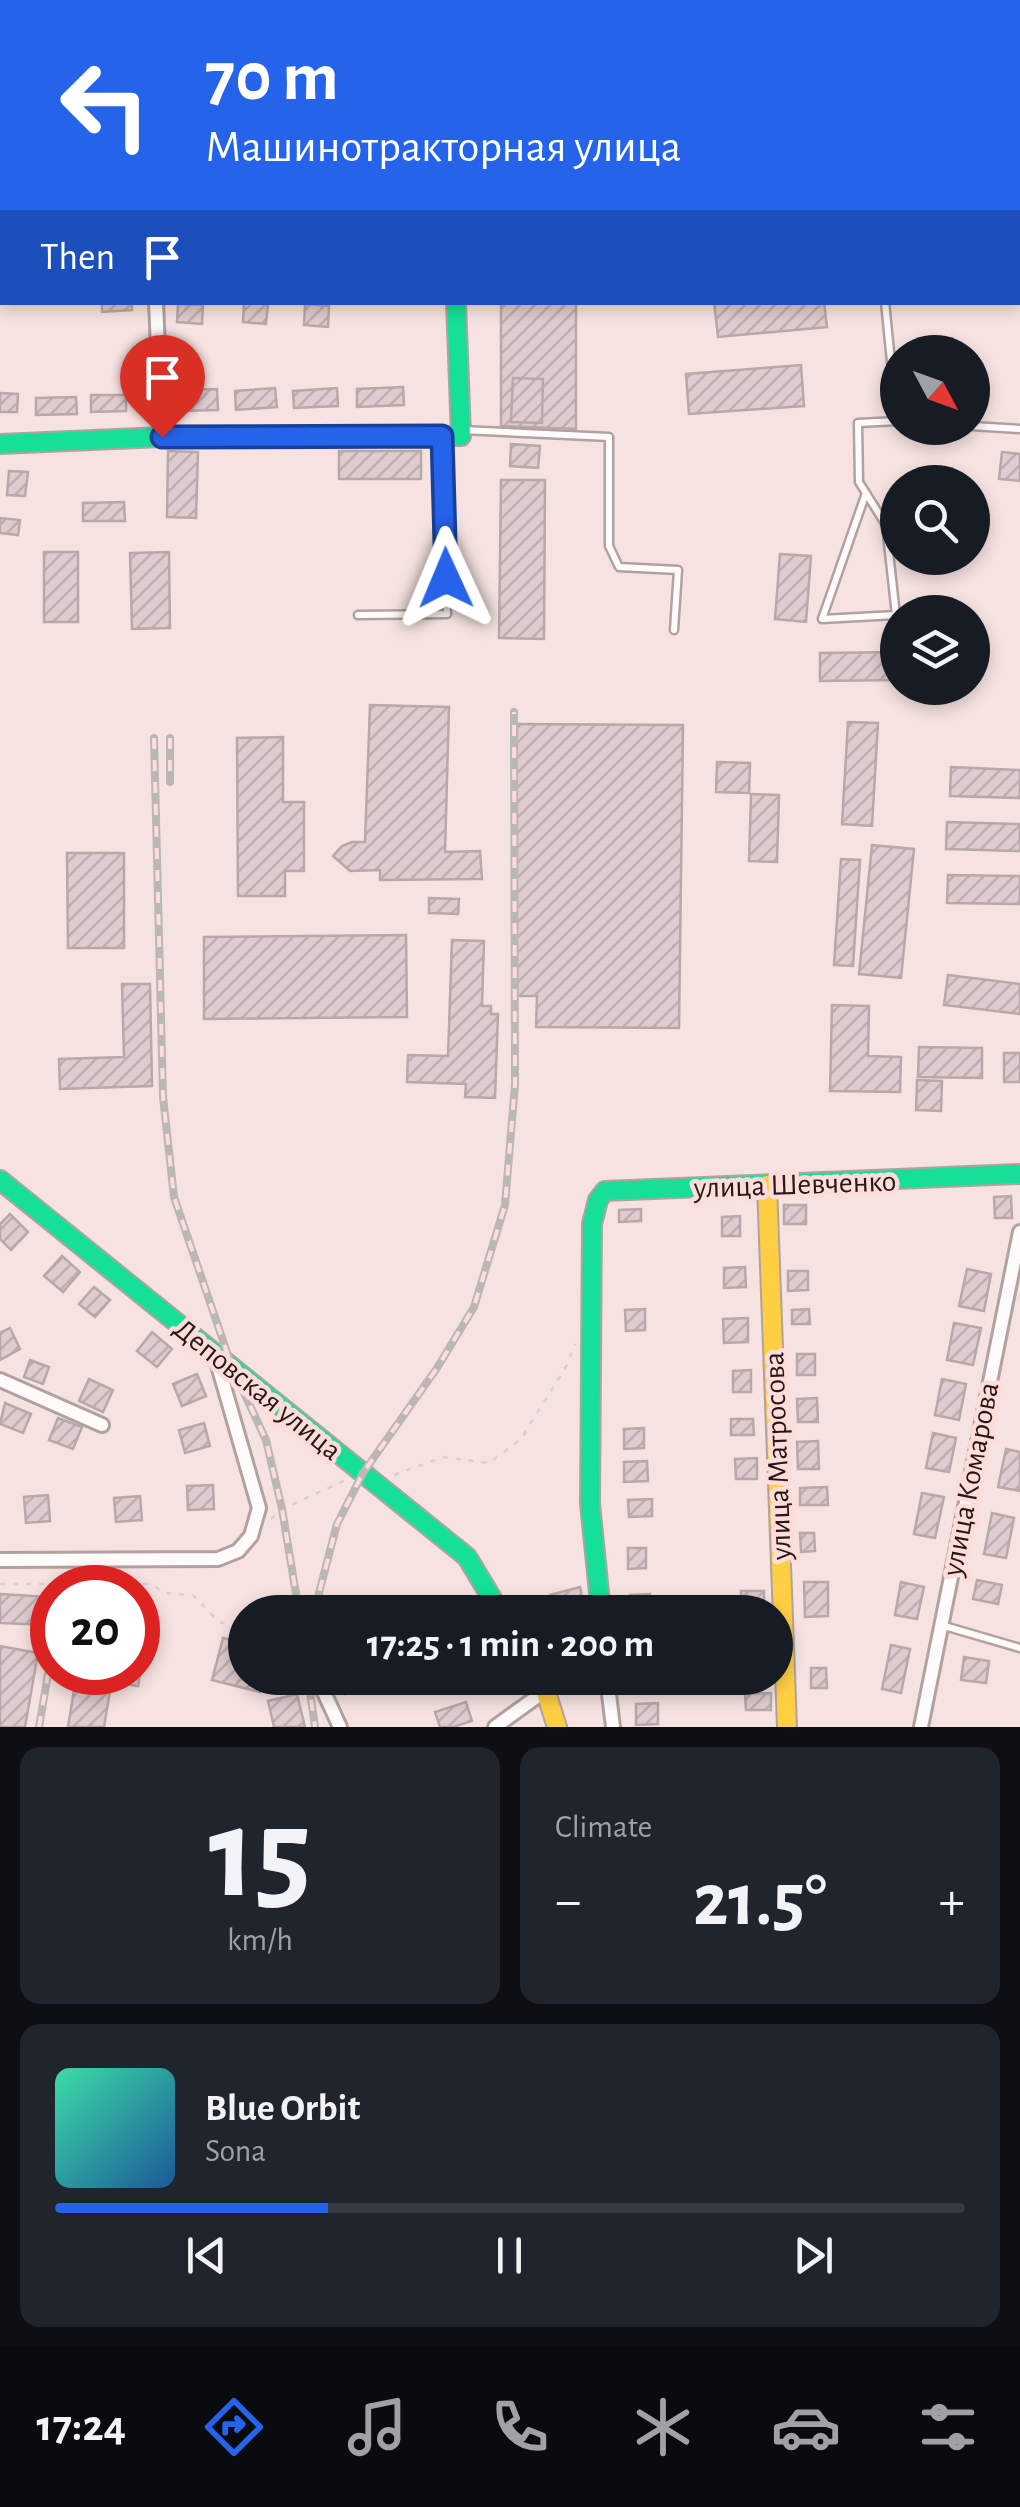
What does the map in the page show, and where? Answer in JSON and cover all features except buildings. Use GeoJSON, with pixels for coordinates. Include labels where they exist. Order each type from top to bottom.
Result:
{"type":"FeatureCollection","features":[{"type":"Feature","properties":{"kind":"street"},"geometry":{"type":"LineString","coordinates":[[156,305],[162,437]]}},
{"type":"Feature","properties":{"kind":"street"},"geometry":{"type":"LineString","coordinates":[[0,444],[162,437],[461,436],[456,305]]}},
{"type":"Feature","properties":{"kind":"street","name":"улица Шевченко"},"geometry":{"type":"LineString","coordinates":[[598,1595],[590,1504],[592,1224],[598,1200],[605,1192],[1020,1174]]}},
{"type":"Feature","properties":{"kind":"street","name":"Деповская улица"},"geometry":{"type":"LineString","coordinates":[[0,1180],[467,1557],[490,1595]]}},
{"type":"Feature","properties":{"kind":"street","name":"улица Матросова"},"geometry":{"type":"LineString","coordinates":[[766,1185],[778,1595]]}},
{"type":"Feature","properties":{"kind":"street","name":"улица Комарова"},"geometry":{"type":"LineString","coordinates":[[920,1727],[1020,1232]]}},
{"type":"Feature","properties":{"kind":"street"},"geometry":{"type":"LineString","coordinates":[[0,1560],[218,1559],[238,1551],[251,1536],[259,1508],[214,1353]]}},
{"type":"Feature","properties":{"kind":"street"},"geometry":{"type":"LineString","coordinates":[[0,1380],[102,1425]]}},
{"type":"Feature","properties":{"kind":"street"},"geometry":{"type":"LineString","coordinates":[[325,1695],[340,1727]]}},
{"type":"Feature","properties":{"kind":"street"},"geometry":{"type":"LineString","coordinates":[[495,1727],[531,1695]]}},
{"type":"Feature","properties":{"kind":"street"},"geometry":{"type":"LineString","coordinates":[[546,1695],[557,1727]]}},
{"type":"Feature","properties":{"kind":"street"},"geometry":{"type":"LineString","coordinates":[[609,1695],[612,1727]]}},
{"type":"Feature","properties":{"kind":"street","name":"улица Матросова"},"geometry":{"type":"LineString","coordinates":[[784,1695],[787,1727]]}},
{"type":"Feature","properties":{"kind":"lane"},"geometry":{"type":"LineString","coordinates":[[885,305],[888,335]]}},
{"type":"Feature","properties":{"kind":"lane"},"geometry":{"type":"LineString","coordinates":[[866,494],[822,619],[896,616],[886,525],[866,494],[858,482],[858,423],[880,422]]}},
{"type":"Feature","properties":{"kind":"lane"},"geometry":{"type":"LineString","coordinates":[[990,427],[1020,429]]}},
{"type":"Feature","properties":{"kind":"lane"},"geometry":{"type":"LineString","coordinates":[[461,430],[609,437],[609,546],[619,567],[678,570],[674,630]]}},
{"type":"Feature","properties":{"kind":"lane"},"geometry":{"type":"LineString","coordinates":[[358,615],[446,614],[442,436]]}},
{"type":"Feature","properties":{"kind":"lane"},"geometry":{"type":"LineString","coordinates":[[941,1625],[1020,1648]]}},
{"type":"Feature","properties":{"kind":"path"},"geometry":{"type":"LineString","coordinates":[[395,1475],[443,1458],[489,1463],[520,1439],[568,1364],[580,1330]]}},
{"type":"Feature","properties":{"kind":"path"},"geometry":{"type":"LineString","coordinates":[[251,1536],[282,1509],[363,1473]]}},
{"type":"Feature","properties":{"kind":"path"},"geometry":{"type":"LineString","coordinates":[[0,1584],[151,1584],[165,1592],[193,1595],[219,1622],[228,1624]]}},
{"type":"Feature","properties":{"kind":"railway"},"geometry":{"type":"LineString","coordinates":[[318,1595],[337,1524],[363,1473],[437,1368],[474,1307],[505,1205],[515,1084],[514,712]]}},
{"type":"Feature","properties":{"kind":"railway"},"geometry":{"type":"LineString","coordinates":[[154,738],[163,1097],[174,1197],[232,1367],[266,1440],[296,1595]]}},
{"type":"Feature","properties":{"kind":"railway"},"geometry":{"type":"LineString","coordinates":[[170,738],[170,782]]}},
{"type":"Feature","properties":{"kind":"railway"},"geometry":{"type":"LineString","coordinates":[[39,1727],[44,1695]]}},
{"type":"Feature","properties":{"kind":"railway"},"geometry":{"type":"LineString","coordinates":[[310,1695],[315,1727]]}},
{"type":"Feature","properties":{"kind":"traffic: fast"},"geometry":{"type":"LineString","coordinates":[[0,444],[162,437],[461,436],[456,305]]}},
{"type":"Feature","properties":{"kind":"traffic: fast"},"geometry":{"type":"LineString","coordinates":[[599,1595],[590,1504],[592,1224],[598,1200],[605,1191],[1020,1174]]}},
{"type":"Feature","properties":{"kind":"traffic: fast"},"geometry":{"type":"LineString","coordinates":[[0,1180],[467,1557],[490,1595]]}},
{"type":"Feature","properties":{"kind":"traffic: slow"},"geometry":{"type":"LineString","coordinates":[[767,1185],[787,1727]]}},
{"type":"Feature","properties":{"kind":"traffic: slow"},"geometry":{"type":"LineString","coordinates":[[547,1695],[557,1727]]}},
{"type":"Feature","properties":{"kind":"route"},"geometry":{"type":"LineString","coordinates":[[162,437],[442,436],[446,578]]}}]}
